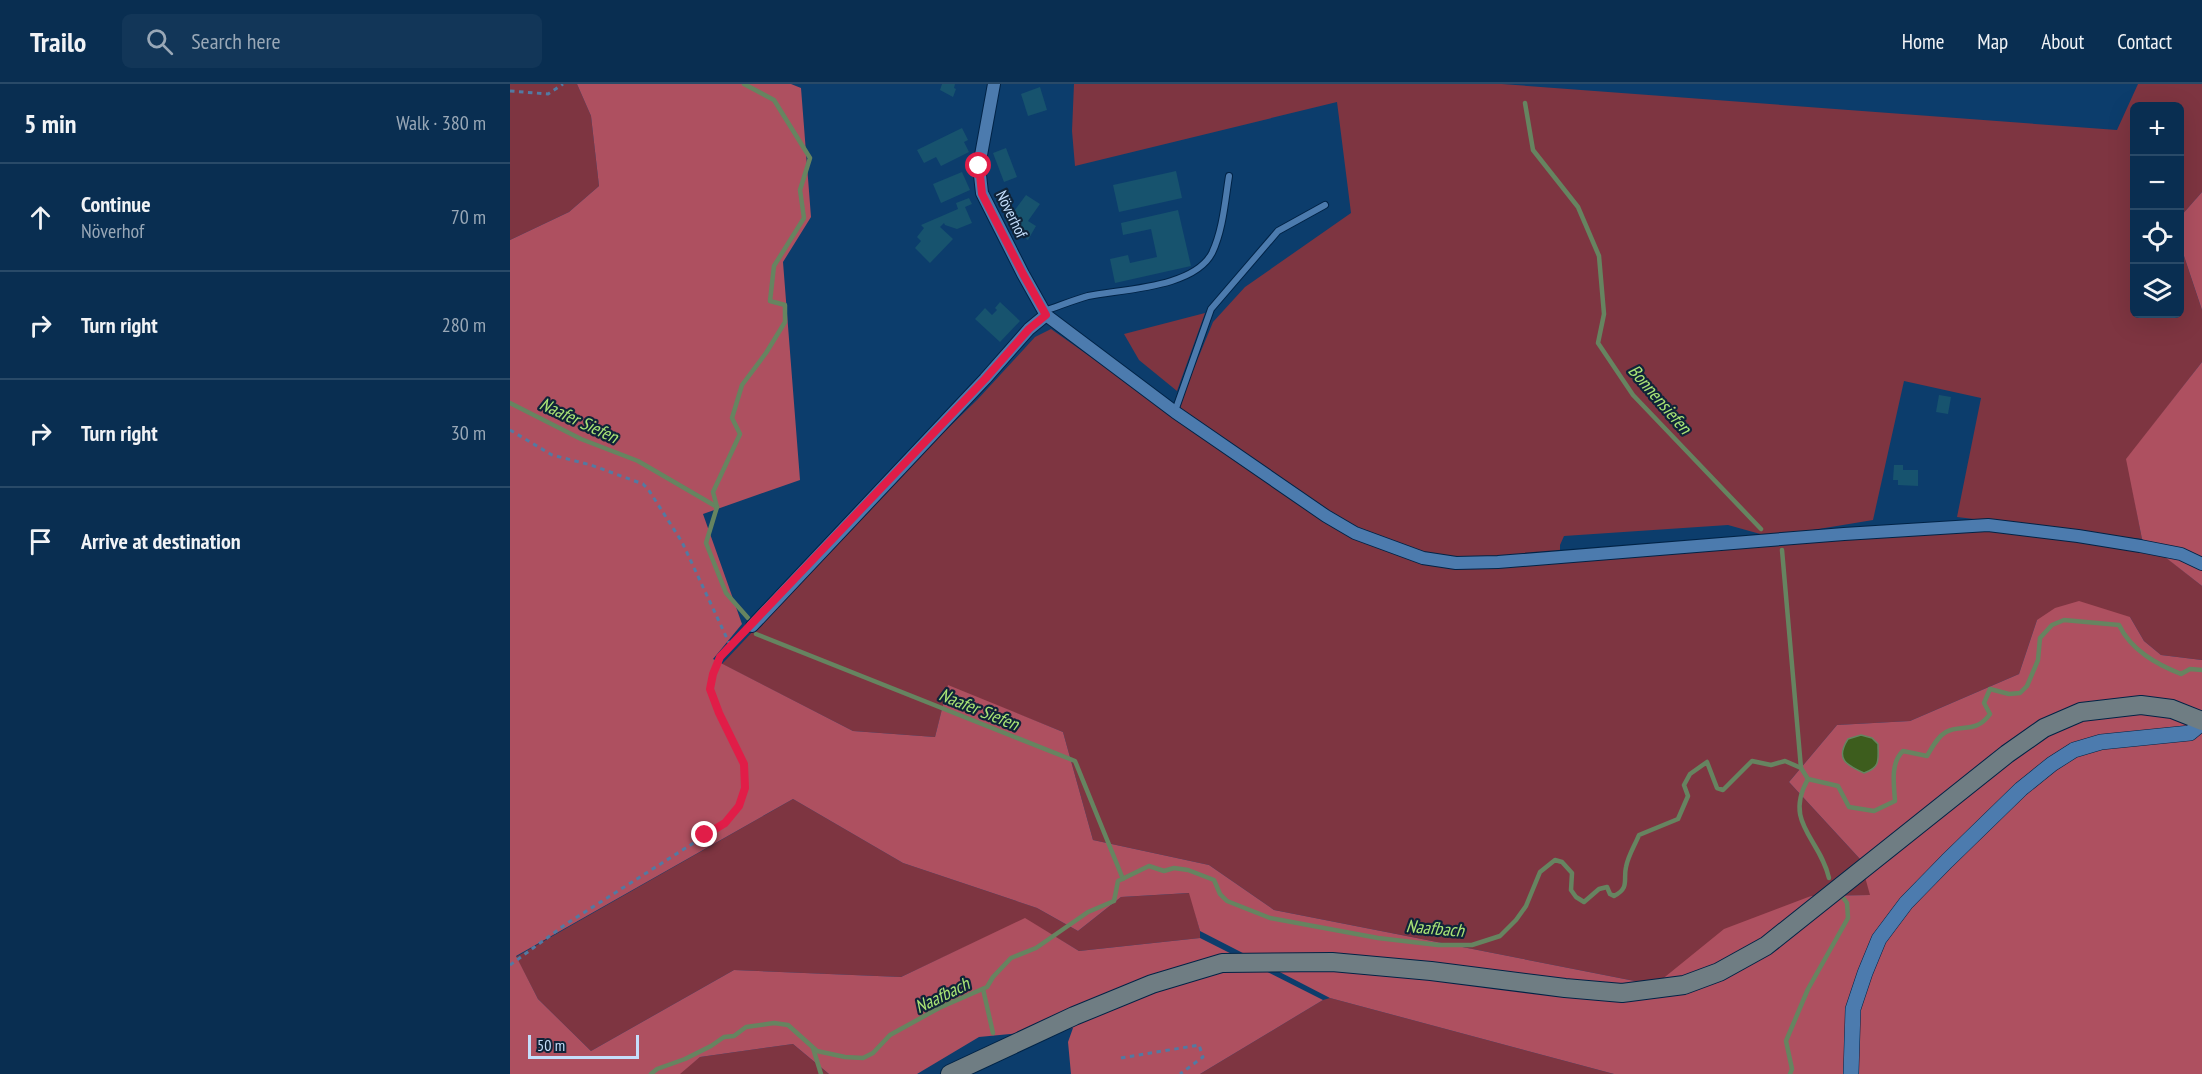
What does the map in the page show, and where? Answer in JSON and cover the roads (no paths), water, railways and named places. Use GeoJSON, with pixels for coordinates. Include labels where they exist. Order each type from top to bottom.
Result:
{"type":"FeatureCollection","features":[{"type":"Feature","properties":{"kind":"main road"},"geometry":{"type":"LineString","coordinates":[[950,1074],[1074,1016],[1152,984],[1222,963],[1332,962],[1622,993],[1684,985],[1719,972],[1766,946],[2007,754],[2044,728],[2081,712],[2141,705],[2172,709],[2202,722]]}},
{"type":"Feature","properties":{"kind":"street","name":"Növerhof"},"geometry":{"type":"LineString","coordinates":[[994,84],[979,166],[982,194],[1045,313]]}},
{"type":"Feature","properties":{"kind":"street"},"geometry":{"type":"LineString","coordinates":[[752,626],[1045,313],[1175,412],[1326,516],[1355,533],[1423,558],[1456,563],[1498,562],[1948,526],[1988,525],[2151,548],[2181,554],[2202,564]]}},
{"type":"Feature","properties":{"kind":"street"},"geometry":{"type":"LineString","coordinates":[[1851,1074],[1853,1009],[1879,939],[1906,903],[1939,869],[2020,789],[2074,750],[2101,742],[2190,732],[2202,722]]}},
{"type":"Feature","properties":{"kind":"lane"},"geometry":{"type":"LineString","coordinates":[[1045,313],[1086,297],[1156,286],[1197,270],[1211,254],[1223,213],[1229,176]]}},
{"type":"Feature","properties":{"kind":"lane"},"geometry":{"type":"LineString","coordinates":[[1175,412],[1211,309],[1278,231],[1324,205]]}},
{"type":"Feature","properties":{"kind":"waterway"},"geometry":{"type":"LineString","coordinates":[[717,507],[713,492],[740,434],[732,418],[742,385],[785,322],[785,305],[770,301],[774,266],[804,218],[800,190],[810,158],[774,100],[744,84]]}},
{"type":"Feature","properties":{"kind":"waterway","name":"Bonnensiefen"},"geometry":{"type":"LineString","coordinates":[[1525,103],[1533,150],[1578,207],[1599,256],[1604,314],[1598,343],[1633,395],[1761,529]]}},
{"type":"Feature","properties":{"kind":"waterway","name":"Naafer Siefen"},"geometry":{"type":"LineString","coordinates":[[510,403],[581,439],[638,461],[717,507]]}},
{"type":"Feature","properties":{"kind":"waterway","name":"Naafer Siefen"},"geometry":{"type":"LineString","coordinates":[[717,507],[706,543],[726,593],[748,618]]}},
{"type":"Feature","properties":{"kind":"waterway","name":"Bonnensiefen"},"geometry":{"type":"LineString","coordinates":[[1782,550],[1801,768]]}},
{"type":"Feature","properties":{"kind":"waterway","name":"Naafbach"},"geometry":{"type":"LineString","coordinates":[[651,1074],[657,1069],[711,1046],[724,1037],[734,1036],[746,1027],[774,1023],[788,1025],[817,1051],[863,1058],[873,1053],[890,1035],[939,1008],[987,987],[1011,958],[1036,948],[1088,912],[1114,901],[1118,881],[1149,866],[1164,871],[1174,868],[1188,870],[1214,880],[1220,894],[1227,901],[1270,918],[1378,938],[1438,945],[1472,945],[1500,936],[1516,920],[1526,906],[1540,872],[1555,860],[1562,862],[1572,873],[1571,890],[1584,902],[1599,889],[1607,887],[1610,894],[1614,896],[1619,893],[1624,887],[1627,863],[1639,835],[1678,819],[1688,796],[1684,785],[1690,774],[1707,762],[1717,788],[1723,790],[1752,761],[1771,765],[1785,761],[1801,768],[1808,779],[1838,786],[1849,807],[1874,811],[1895,801],[1894,768],[1903,751],[1927,756],[1937,740],[1946,732],[1974,726],[1985,720],[1990,714],[1984,703],[1990,689],[2009,694],[2020,693],[2027,686],[2038,660],[2040,638],[2052,625],[2064,620],[2119,625],[2137,649],[2162,666],[2181,674],[2190,669],[2202,670]]}},
{"type":"Feature","properties":{"kind":"waterway","name":"Naafer Siefen"},"geometry":{"type":"LineString","coordinates":[[756,634],[1075,761],[1123,879]]}},
{"type":"Feature","properties":{"kind":"waterway"},"geometry":{"type":"LineString","coordinates":[[1808,779],[1801,794],[1799,807],[1801,819],[1829,878]]}},
{"type":"Feature","properties":{"kind":"waterway"},"geometry":{"type":"LineString","coordinates":[[1790,1074],[1792,1069],[1786,1041],[1808,989],[1848,918],[1847,903],[1844,899]]}},
{"type":"Feature","properties":{"kind":"waterway"},"geometry":{"type":"LineString","coordinates":[[983,989],[993,1033]]}},
{"type":"Feature","properties":{"kind":"waterway"},"geometry":{"type":"LineString","coordinates":[[813,1048],[821,1074]]}}]}
